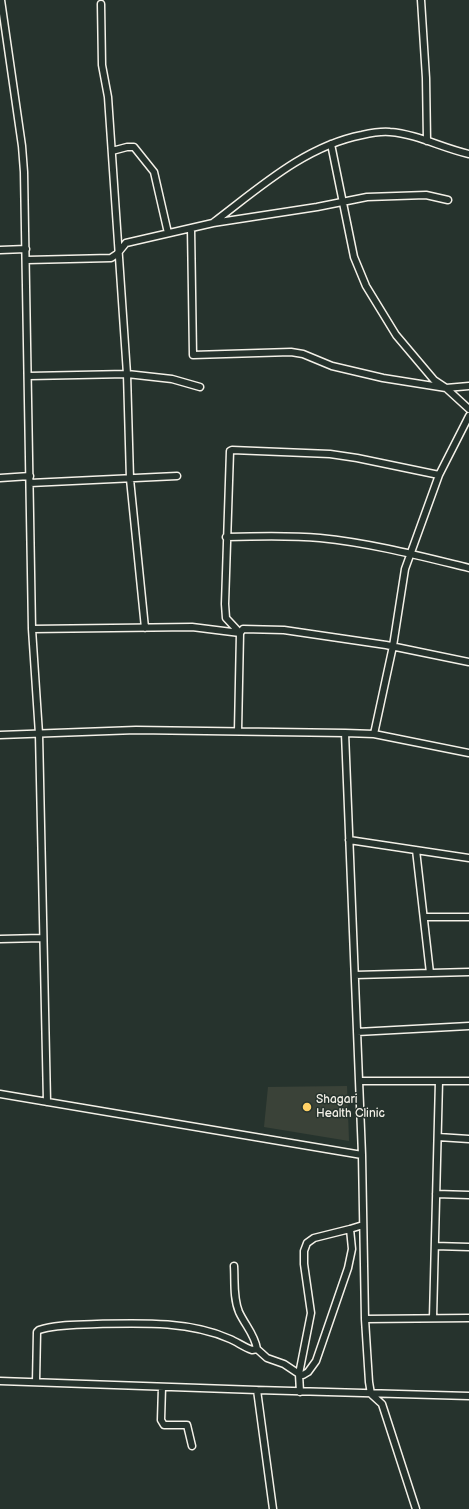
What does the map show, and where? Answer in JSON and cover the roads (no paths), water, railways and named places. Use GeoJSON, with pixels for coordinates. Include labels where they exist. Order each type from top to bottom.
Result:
{"type":"FeatureCollection","features":[{"type":"Feature","properties":{"kind":"street"},"geometry":{"type":"LineString","coordinates":[[1,0],[22,146],[27,260],[32,629],[39,734],[42,938],[47,1102]]}},
{"type":"Feature","properties":{"kind":"street"},"geometry":{"type":"LineString","coordinates":[[421,0],[426,78],[427,141]]}},
{"type":"Feature","properties":{"kind":"street"},"geometry":{"type":"LineString","coordinates":[[101,4],[102,64],[108,97],[127,374],[130,479],[145,628]]}},
{"type":"Feature","properties":{"kind":"street"},"geometry":{"type":"LineString","coordinates":[[213,223],[289,166],[324,146],[354,136],[388,132],[401,133],[469,154]]}},
{"type":"Feature","properties":{"kind":"street"},"geometry":{"type":"LineString","coordinates":[[331,144],[354,257],[366,286],[396,335],[434,380],[446,388],[469,409]]}},
{"type":"Feature","properties":{"kind":"street"},"geometry":{"type":"LineString","coordinates":[[112,151],[127,147],[134,147],[154,172],[168,234]]}},
{"type":"Feature","properties":{"kind":"street"},"geometry":{"type":"LineString","coordinates":[[27,260],[111,258],[126,243],[213,223],[317,207],[367,197],[426,195],[448,200]]}},
{"type":"Feature","properties":{"kind":"street"},"geometry":{"type":"LineString","coordinates":[[191,228],[193,355],[291,352],[303,354],[332,366],[383,378],[446,388],[469,386]]}},
{"type":"Feature","properties":{"kind":"street"},"geometry":{"type":"LineString","coordinates":[[0,250],[26,249]]}},
{"type":"Feature","properties":{"kind":"street"},"geometry":{"type":"LineString","coordinates":[[29,376],[127,374],[172,379],[200,387]]}},
{"type":"Feature","properties":{"kind":"street"},"geometry":{"type":"LineString","coordinates":[[374,734],[393,646],[405,569],[439,475],[469,416]]}},
{"type":"Feature","properties":{"kind":"street"},"geometry":{"type":"LineString","coordinates":[[240,633],[226,618],[225,604],[226,537],[230,454],[232,450],[330,454],[439,475]]}},
{"type":"Feature","properties":{"kind":"street"},"geometry":{"type":"LineString","coordinates":[[0,478],[30,476]]}},
{"type":"Feature","properties":{"kind":"street"},"geometry":{"type":"LineString","coordinates":[[30,483],[177,476]]}},
{"type":"Feature","properties":{"kind":"street"},"geometry":{"type":"LineString","coordinates":[[226,537],[277,536],[319,538],[355,542],[469,568]]}},
{"type":"Feature","properties":{"kind":"street"},"geometry":{"type":"LineString","coordinates":[[32,629],[192,627],[240,633]]}},
{"type":"Feature","properties":{"kind":"street"},"geometry":{"type":"LineString","coordinates":[[238,731],[240,633],[243,629],[284,630],[393,646],[469,662]]}},
{"type":"Feature","properties":{"kind":"street"},"geometry":{"type":"LineString","coordinates":[[0,735],[136,730],[374,734],[469,753]]}},
{"type":"Feature","properties":{"kind":"street"},"geometry":{"type":"LineString","coordinates":[[345,733],[362,1155],[365,1319],[369,1382],[371,1394],[382,1404],[416,1509]]}},
{"type":"Feature","properties":{"kind":"street"},"geometry":{"type":"LineString","coordinates":[[349,840],[469,858]]}},
{"type":"Feature","properties":{"kind":"street"},"geometry":{"type":"LineString","coordinates":[[416,850],[430,973]]}},
{"type":"Feature","properties":{"kind":"street"},"geometry":{"type":"LineString","coordinates":[[424,917],[469,917]]}},
{"type":"Feature","properties":{"kind":"street"},"geometry":{"type":"LineString","coordinates":[[0,939],[42,938]]}},
{"type":"Feature","properties":{"kind":"street"},"geometry":{"type":"LineString","coordinates":[[354,975],[469,972]]}},
{"type":"Feature","properties":{"kind":"street"},"geometry":{"type":"LineString","coordinates":[[357,1032],[469,1026]]}},
{"type":"Feature","properties":{"kind":"street"},"geometry":{"type":"LineString","coordinates":[[359,1081],[469,1081]]}},
{"type":"Feature","properties":{"kind":"street"},"geometry":{"type":"LineString","coordinates":[[433,1318],[440,1081]]}},
{"type":"Feature","properties":{"kind":"street"},"geometry":{"type":"LineString","coordinates":[[0,1094],[362,1155]]}},
{"type":"Feature","properties":{"kind":"street"},"geometry":{"type":"LineString","coordinates":[[438,1137],[469,1138]]}},
{"type":"Feature","properties":{"kind":"street"},"geometry":{"type":"LineString","coordinates":[[436,1194],[469,1195]]}},
{"type":"Feature","properties":{"kind":"street"},"geometry":{"type":"LineString","coordinates":[[300,1392],[299,1374],[311,1313],[304,1264],[304,1251],[314,1238],[350,1229],[363,1224]]}},
{"type":"Feature","properties":{"kind":"street"},"geometry":{"type":"LineString","coordinates":[[234,1266],[235,1300],[239,1312],[256,1341],[258,1349],[267,1358],[284,1364],[303,1375],[308,1372],[316,1361],[348,1268],[352,1249],[350,1229]]}},
{"type":"Feature","properties":{"kind":"street"},"geometry":{"type":"LineString","coordinates":[[435,1246],[469,1247]]}},
{"type":"Feature","properties":{"kind":"street"},"geometry":{"type":"LineString","coordinates":[[365,1319],[469,1318]]}},
{"type":"Feature","properties":{"kind":"street"},"geometry":{"type":"LineString","coordinates":[[36,1382],[37,1332],[41,1329],[64,1326],[142,1323],[182,1326],[203,1330],[229,1339],[252,1350],[258,1349]]}},
{"type":"Feature","properties":{"kind":"street"},"geometry":{"type":"LineString","coordinates":[[0,1381],[300,1392],[469,1396]]}},
{"type":"Feature","properties":{"kind":"street"},"geometry":{"type":"LineString","coordinates":[[162,1387],[161,1420],[164,1425],[187,1425],[192,1446]]}},
{"type":"Feature","properties":{"kind":"street"},"geometry":{"type":"LineString","coordinates":[[257,1390],[273,1509]]}},
{"type":"Feature","properties":{"kind":"place","name":"Shagari Health Clinic"},"geometry":{"type":"Point","coordinates":[307,1107]}}]}
